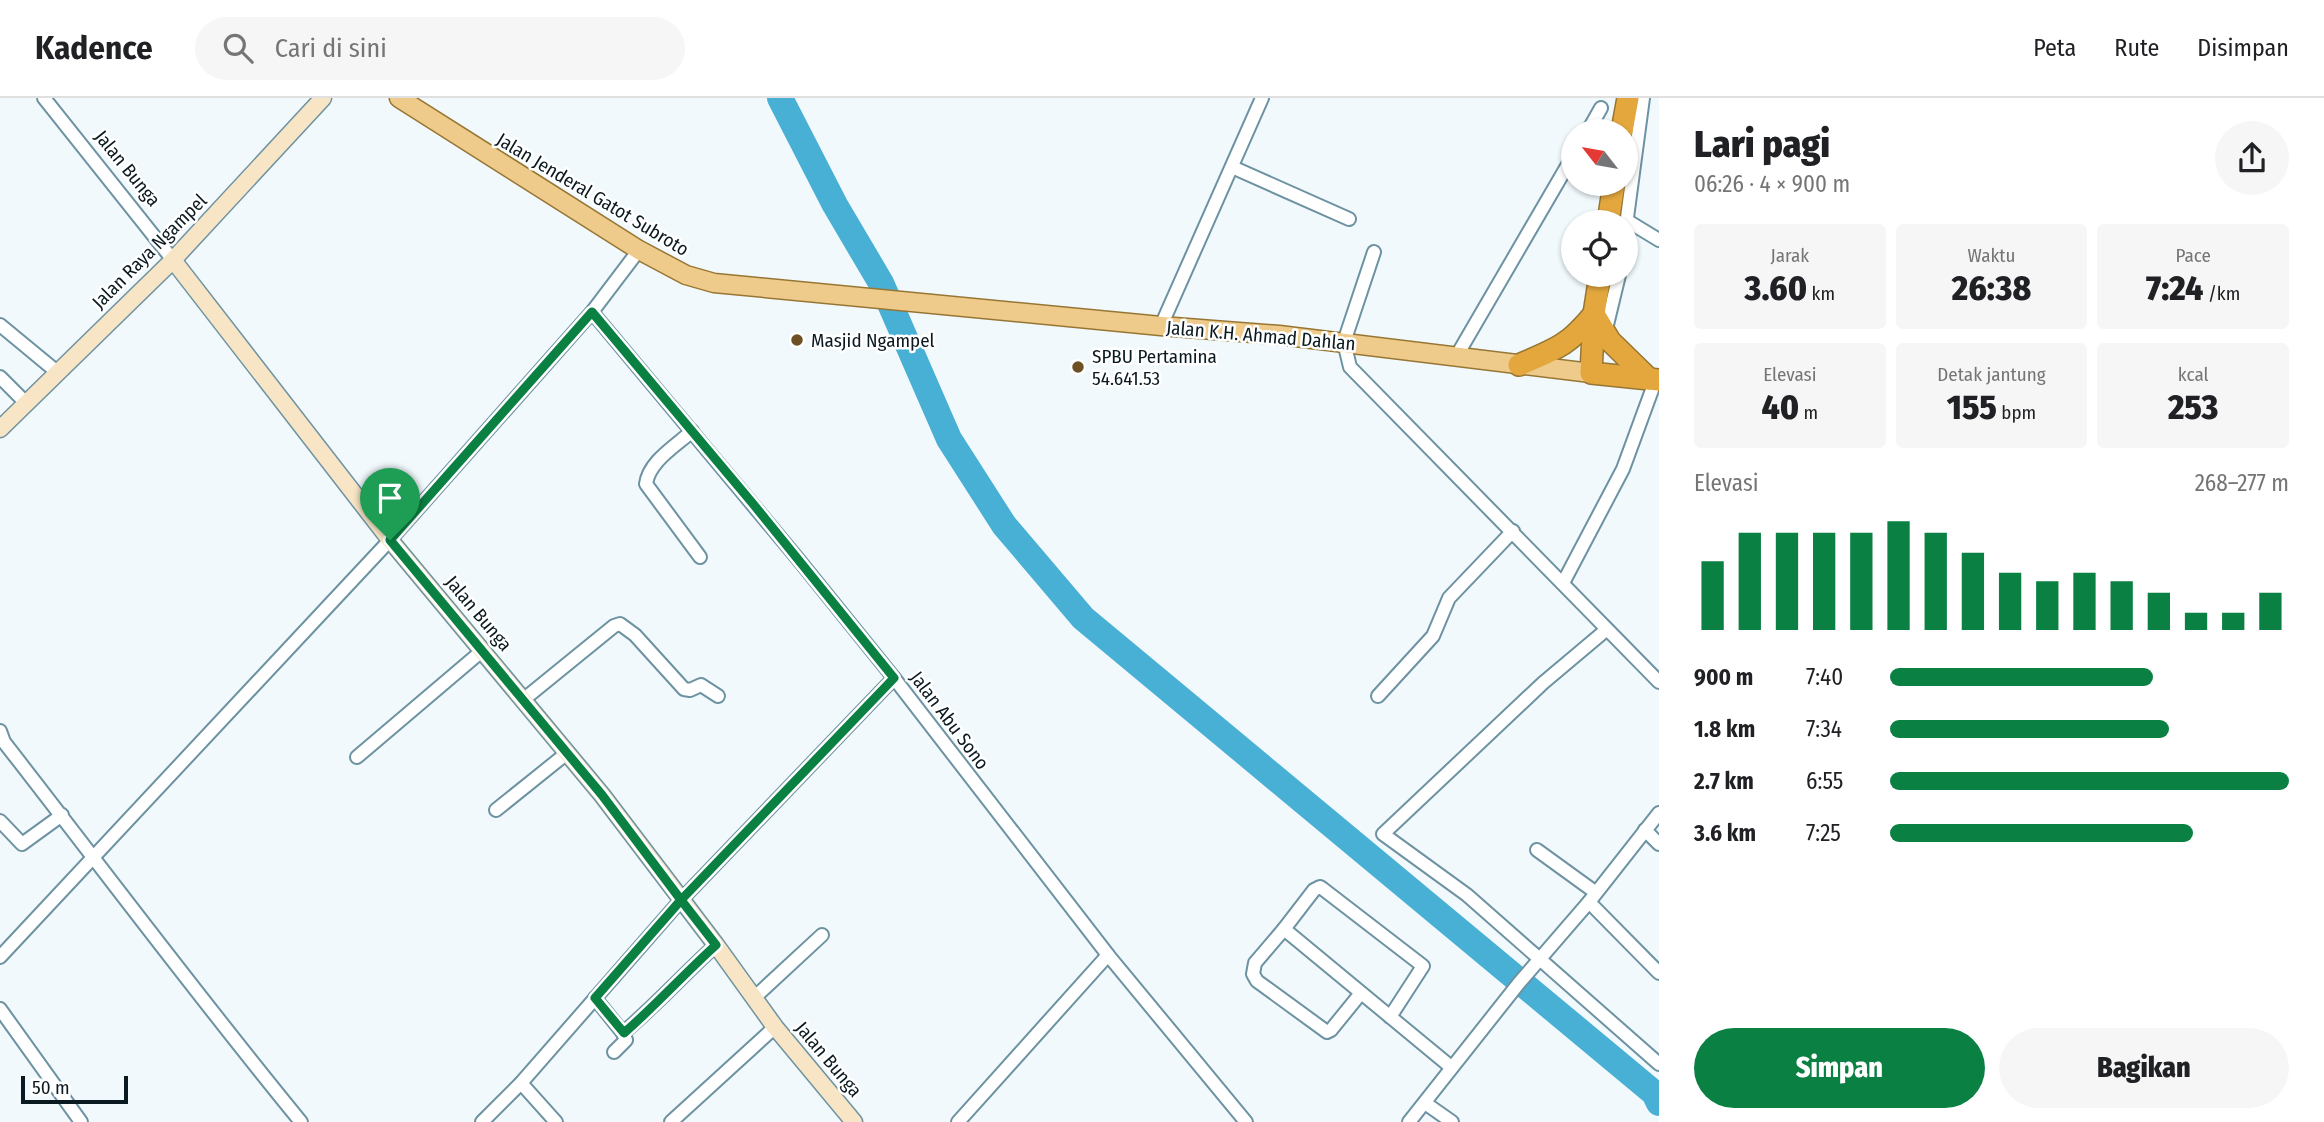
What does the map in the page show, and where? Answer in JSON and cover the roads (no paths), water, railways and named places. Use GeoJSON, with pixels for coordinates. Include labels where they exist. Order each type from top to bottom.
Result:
{"type":"FeatureCollection","features":[{"type":"Feature","properties":{"kind":"highway"},"geometry":{"type":"LineString","coordinates":[[1624,119],[1628,98]]}},
{"type":"Feature","properties":{"kind":"highway"},"geometry":{"type":"LineString","coordinates":[[1591,373],[1598,287]]}},
{"type":"Feature","properties":{"kind":"highway"},"geometry":{"type":"LineString","coordinates":[[1594,314],[1605,333],[1626,358],[1655,379]]}},
{"type":"Feature","properties":{"kind":"highway"},"geometry":{"type":"LineString","coordinates":[[1519,365],[1555,351],[1576,336],[1594,314]]}},
{"type":"Feature","properties":{"kind":"highway","name":"Jalan K.H. Ahmad Dahlan"},"geometry":{"type":"LineString","coordinates":[[1591,373],[1655,379]]}},
{"type":"Feature","properties":{"kind":"main road","name":"Jalan Jenderal Gatot Subroto"},"geometry":{"type":"LineString","coordinates":[[399,98],[639,250],[686,275],[714,283],[862,298]]}},
{"type":"Feature","properties":{"kind":"main road","name":"Jalan K.H. Ahmad Dahlan"},"geometry":{"type":"LineString","coordinates":[[862,298],[1344,342],[1591,373]]}},
{"type":"Feature","properties":{"kind":"street","name":"Jalan Bunga"},"geometry":{"type":"LineString","coordinates":[[44,98],[390,540],[567,753],[716,945],[775,1027],[854,1122]]}},
{"type":"Feature","properties":{"kind":"street","name":"Jalan Raya Ngampel"},"geometry":{"type":"LineString","coordinates":[[0,429],[173,260],[323,98]]}},
{"type":"Feature","properties":{"kind":"street"},"geometry":{"type":"LineString","coordinates":[[1161,326],[1262,98]]}},
{"type":"Feature","properties":{"kind":"street"},"geometry":{"type":"LineString","coordinates":[[1622,210],[1643,98]]}},
{"type":"Feature","properties":{"kind":"street"},"geometry":{"type":"LineString","coordinates":[[1595,119],[1601,108]]}},
{"type":"Feature","properties":{"kind":"street"},"geometry":{"type":"LineString","coordinates":[[1232,167],[1349,219]]}},
{"type":"Feature","properties":{"kind":"street"},"geometry":{"type":"LineString","coordinates":[[1456,357],[1561,177]]}},
{"type":"Feature","properties":{"kind":"street"},"geometry":{"type":"LineString","coordinates":[[1638,230],[1659,240]]}},
{"type":"Feature","properties":{"kind":"street"},"geometry":{"type":"LineString","coordinates":[[0,957],[390,540],[592,312],[639,250]]}},
{"type":"Feature","properties":{"kind":"street"},"geometry":{"type":"LineString","coordinates":[[1374,252],[1344,342],[1350,367],[1659,682]]}},
{"type":"Feature","properties":{"kind":"street"},"geometry":{"type":"LineString","coordinates":[[1605,333],[1616,287]]}},
{"type":"Feature","properties":{"kind":"street","name":"Jalan Abu Sono"},"geometry":{"type":"LineString","coordinates":[[592,312],[894,678],[1108,955],[1246,1122]]}},
{"type":"Feature","properties":{"kind":"street"},"geometry":{"type":"LineString","coordinates":[[0,325],[57,372]]}},
{"type":"Feature","properties":{"kind":"street"},"geometry":{"type":"LineString","coordinates":[[0,377],[25,402]]}},
{"type":"Feature","properties":{"kind":"street"},"geometry":{"type":"LineString","coordinates":[[1563,583],[1623,469],[1655,379]]}},
{"type":"Feature","properties":{"kind":"street"},"geometry":{"type":"LineString","coordinates":[[692,431],[657,462],[650,471],[646,484],[700,557]]}},
{"type":"Feature","properties":{"kind":"street"},"geometry":{"type":"LineString","coordinates":[[1378,696],[1433,636],[1449,598],[1513,531]]}},
{"type":"Feature","properties":{"kind":"street"},"geometry":{"type":"LineString","coordinates":[[523,700],[614,626],[620,624],[635,635],[684,689],[690,690],[701,685],[718,696]]}},
{"type":"Feature","properties":{"kind":"street"},"geometry":{"type":"LineString","coordinates":[[1606,630],[1543,683],[1383,834],[1467,895],[1538,961],[1659,1064]]}},
{"type":"Feature","properties":{"kind":"street"},"geometry":{"type":"LineString","coordinates":[[357,757],[483,650]]}},
{"type":"Feature","properties":{"kind":"street"},"geometry":{"type":"LineString","coordinates":[[482,1122],[522,1083],[681,900],[894,678]]}},
{"type":"Feature","properties":{"kind":"street"},"geometry":{"type":"LineString","coordinates":[[0,731],[5,742],[214,1016],[301,1122]]}},
{"type":"Feature","properties":{"kind":"street"},"geometry":{"type":"LineString","coordinates":[[496,810],[567,753]]}},
{"type":"Feature","properties":{"kind":"street"},"geometry":{"type":"LineString","coordinates":[[1409,1122],[1659,813]]}},
{"type":"Feature","properties":{"kind":"street"},"geometry":{"type":"LineString","coordinates":[[0,821],[22,844],[62,815]]}},
{"type":"Feature","properties":{"kind":"street"},"geometry":{"type":"LineString","coordinates":[[1645,830],[1659,844]]}},
{"type":"Feature","properties":{"kind":"street"},"geometry":{"type":"LineString","coordinates":[[1537,850],[1592,897],[1659,973]]}},
{"type":"Feature","properties":{"kind":"street"},"geometry":{"type":"LineString","coordinates":[[1361,993],[1331,1030],[1325,1032],[1257,981],[1253,974],[1255,962],[1314,890],[1320,887],[1420,963],[1423,969],[1390,1017]]}},
{"type":"Feature","properties":{"kind":"street"},"geometry":{"type":"LineString","coordinates":[[1284,929],[1451,1067]]}},
{"type":"Feature","properties":{"kind":"street"},"geometry":{"type":"LineString","coordinates":[[755,997],[822,935]]}},
{"type":"Feature","properties":{"kind":"street"},"geometry":{"type":"LineString","coordinates":[[624,1033],[716,945]]}},
{"type":"Feature","properties":{"kind":"street"},"geometry":{"type":"LineString","coordinates":[[958,1122],[1108,955]]}},
{"type":"Feature","properties":{"kind":"street"},"geometry":{"type":"LineString","coordinates":[[595,998],[624,1033],[626,1040],[614,1052]]}},
{"type":"Feature","properties":{"kind":"street"},"geometry":{"type":"LineString","coordinates":[[0,1009],[81,1122]]}},
{"type":"Feature","properties":{"kind":"street"},"geometry":{"type":"LineString","coordinates":[[671,1122],[775,1027]]}},
{"type":"Feature","properties":{"kind":"street"},"geometry":{"type":"LineString","coordinates":[[522,1083],[556,1122]]}},
{"type":"Feature","properties":{"kind":"street"},"geometry":{"type":"LineString","coordinates":[[1425,1103],[1452,1122]]}},
{"type":"Feature","properties":{"kind":"waterway"},"geometry":{"type":"LineString","coordinates":[[780,98],[835,205],[881,283],[949,439],[1004,525],[1083,618],[1654,1093],[1659,1103]]}},
{"type":"Feature","properties":{"kind":"place","name":"Masjid Ngampel"},"geometry":{"type":"Point","coordinates":[797,340]}},
{"type":"Feature","properties":{"kind":"place","name":"SPBU Pertamina 54.641.53"},"geometry":{"type":"Point","coordinates":[1078,367]}}]}
